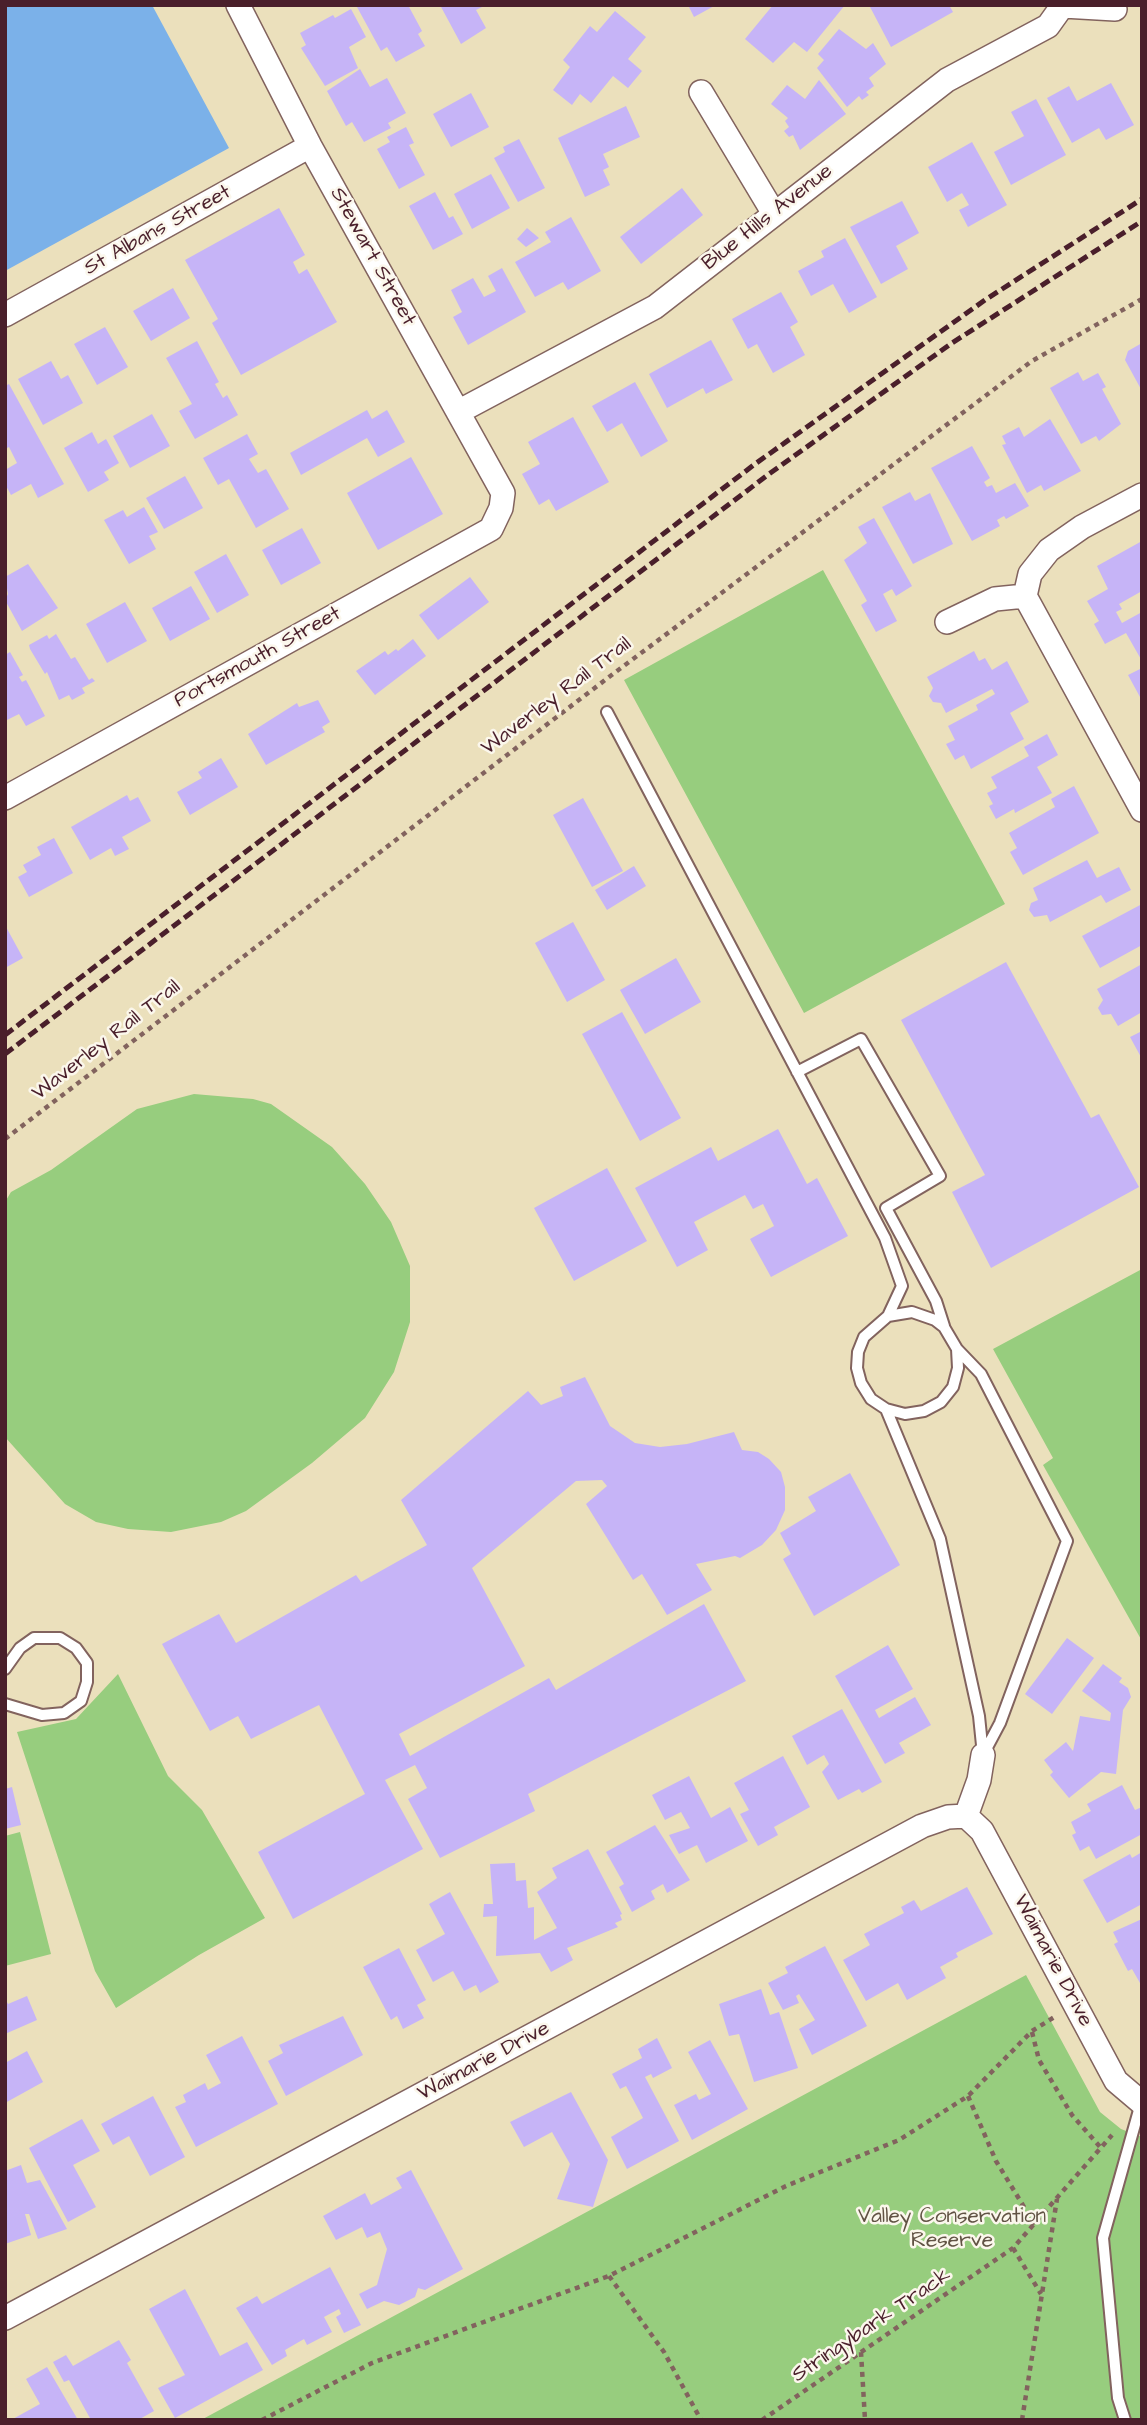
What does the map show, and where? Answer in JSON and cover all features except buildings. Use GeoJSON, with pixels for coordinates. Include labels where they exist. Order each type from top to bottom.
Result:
{"type":"FeatureCollection","features":[{"type":"Feature","properties":{"kind":"street","name":"Stewart Street"},"geometry":{"type":"LineString","coordinates":[[238,5],[310,146],[503,493],[501,508]]}},
{"type":"Feature","properties":{"kind":"street","name":"Blue Hills Avenue"},"geometry":{"type":"LineString","coordinates":[[458,412],[655,307],[773,212],[947,80],[1048,26],[1063,6],[1115,9]]}},
{"type":"Feature","properties":{"kind":"street"},"geometry":{"type":"LineString","coordinates":[[701,92],[773,212]]}},
{"type":"Feature","properties":{"kind":"street","name":"St Albans Street"},"geometry":{"type":"LineString","coordinates":[[5,315],[310,146]]}},
{"type":"Feature","properties":{"kind":"street"},"geometry":{"type":"LineString","coordinates":[[1142,495],[1082,527],[1049,550],[1030,574],[1024,596],[1142,810]]}},
{"type":"Feature","properties":{"kind":"street","name":"Portsmouth Street"},"geometry":{"type":"LineString","coordinates":[[5,798],[491,529],[501,508]]}},
{"type":"Feature","properties":{"kind":"street"},"geometry":{"type":"LineString","coordinates":[[947,622],[995,598],[1024,596]]}},
{"type":"Feature","properties":{"kind":"street"},"geometry":{"type":"LineString","coordinates":[[966,1816],[979,1780],[983,1755]]}},
{"type":"Feature","properties":{"kind":"street","name":"Waimarie Drive"},"geometry":{"type":"LineString","coordinates":[[5,2318],[922,1826],[948,1817],[966,1816],[982,1831],[1116,2081],[1141,2103]]}},
{"type":"Feature","properties":{"kind":"lane"},"geometry":{"type":"LineString","coordinates":[[607,712],[891,1251],[902,1286],[888,1316],[864,1337],[858,1352],[860,1383],[871,1399],[886,1409],[905,1414],[924,1411],[941,1402],[953,1387],[958,1368],[957,1349]]}},
{"type":"Feature","properties":{"kind":"lane"},"geometry":{"type":"LineString","coordinates":[[797,1072],[862,1039],[940,1176],[886,1208],[936,1301],[944,1327],[957,1349],[981,1374],[1067,1541],[1000,1723],[983,1755]]}},
{"type":"Feature","properties":{"kind":"lane"},"geometry":{"type":"LineString","coordinates":[[888,1316],[912,1312],[924,1315],[944,1327]]}},
{"type":"Feature","properties":{"kind":"lane"},"geometry":{"type":"LineString","coordinates":[[886,1409],[940,1539],[979,1716],[983,1755]]}},
{"type":"Feature","properties":{"kind":"lane"},"geometry":{"type":"LineString","coordinates":[[5,1669],[20,1648],[34,1637],[60,1638],[76,1648],[87,1663],[88,1682],[81,1701],[64,1713],[42,1715],[5,1704]]}},
{"type":"Feature","properties":{"kind":"lane"},"geometry":{"type":"LineString","coordinates":[[1125,2420],[1118,2398],[1104,2238],[1141,2103]]}},
{"type":"Feature","properties":{"kind":"path","name":"Waverley Rail Trail"},"geometry":{"type":"LineString","coordinates":[[5,1139],[609,677],[1032,361],[1142,299]]}},
{"type":"Feature","properties":{"kind":"path"},"geometry":{"type":"LineString","coordinates":[[262,2420],[372,2363],[609,2276],[786,2186],[899,2140],[968,2096],[1031,2031],[1075,2004]]}},
{"type":"Feature","properties":{"kind":"path"},"geometry":{"type":"LineString","coordinates":[[1031,2031],[1039,2060],[1072,2115],[1101,2148]]}},
{"type":"Feature","properties":{"kind":"path"},"geometry":{"type":"LineString","coordinates":[[968,2096],[996,2161],[1035,2225]]}},
{"type":"Feature","properties":{"kind":"path","name":"Stringybark Track"},"geometry":{"type":"LineString","coordinates":[[762,2420],[1013,2248],[1141,2103]]}},
{"type":"Feature","properties":{"kind":"path"},"geometry":{"type":"LineString","coordinates":[[1022,2420],[1057,2198]]}},
{"type":"Feature","properties":{"kind":"path"},"geometry":{"type":"LineString","coordinates":[[1013,2248],[1041,2295]]}},
{"type":"Feature","properties":{"kind":"path"},"geometry":{"type":"LineString","coordinates":[[609,2276],[664,2353],[701,2420]]}},
{"type":"Feature","properties":{"kind":"path"},"geometry":{"type":"LineString","coordinates":[[861,2352],[865,2420]]}},
{"type":"Feature","properties":{"kind":"green space"},"geometry":{"type":"Polygon","coordinates":[[[823,570],[1005,904],[804,1013],[624,680],[823,570]]]}},
{"type":"Feature","properties":{"kind":"green space"},"geometry":{"type":"Polygon","coordinates":[[[194,1094],[253,1099],[271,1104],[332,1147],[365,1184],[391,1222],[410,1266],[410,1322],[394,1372],[365,1418],[312,1463],[246,1511],[221,1522],[171,1532],[128,1529],[96,1522],[65,1504],[5,1437],[5,1202],[11,1192],[51,1170],[137,1109],[194,1094]]]}},
{"type":"Feature","properties":{"kind":"green space"},"geometry":{"type":"Polygon","coordinates":[[[1142,1269],[1142,1641],[1043,1465],[1053,1458],[993,1349],[1142,1269]]]}},
{"type":"Feature","properties":{"kind":"green space"},"geometry":{"type":"Polygon","coordinates":[[[118,1674],[168,1776],[202,1810],[265,1918],[199,1955],[116,2008],[95,1971],[17,1732],[76,1719],[118,1674]]]}},
{"type":"Feature","properties":{"kind":"green space"},"geometry":{"type":"Polygon","coordinates":[[[20,1832],[51,1954],[5,1966],[5,1836],[20,1832]]]}},
{"type":"Feature","properties":{"kind":"green space","name":"Valley Conservation Reserve"},"geometry":{"type":"Polygon","coordinates":[[[1026,1975],[1100,2112],[1121,2129],[1142,2137],[1142,2420],[201,2420],[1026,1975]]]}},
{"type":"Feature","properties":{"kind":"water"},"geometry":{"type":"Polygon","coordinates":[[[5,5],[152,5],[229,148],[5,271],[5,5]]]}},
{"type":"Feature","properties":{"kind":"railway"},"geometry":{"type":"LineString","coordinates":[[5,1035],[755,464],[985,300],[1142,199]]}},
{"type":"Feature","properties":{"kind":"railway"},"geometry":{"type":"LineString","coordinates":[[5,1054],[769,474],[952,343],[1142,221]]}}]}
